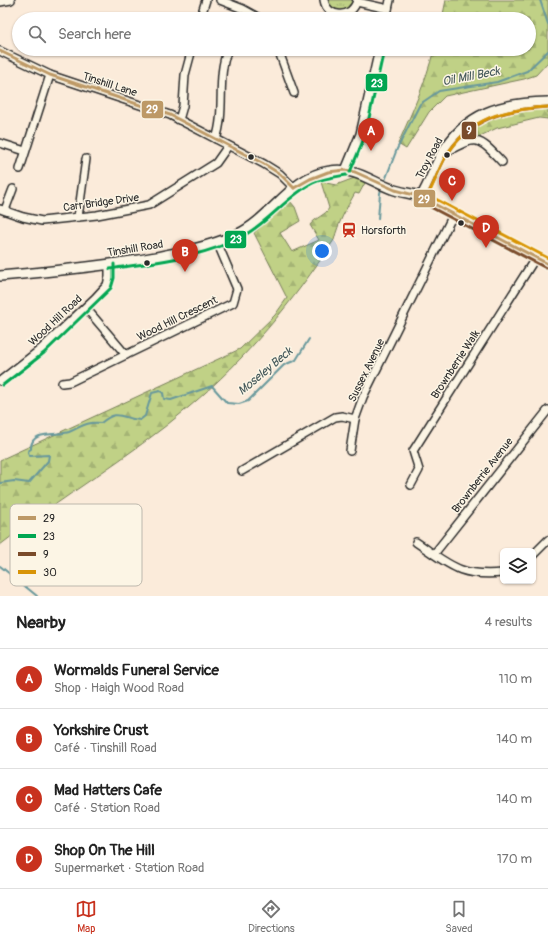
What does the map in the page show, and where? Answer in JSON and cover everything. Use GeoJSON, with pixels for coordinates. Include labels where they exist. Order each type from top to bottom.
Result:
{"type":"FeatureCollection","features":[{"type":"Feature","properties":{"kind":"street"},"geometry":{"type":"LineString","coordinates":[[0,2],[11,0]]}},
{"type":"Feature","properties":{"kind":"street"},"geometry":{"type":"LineString","coordinates":[[202,12],[206,0]]}},
{"type":"Feature","properties":{"kind":"street"},"geometry":{"type":"LineString","coordinates":[[220,0],[248,12]]}},
{"type":"Feature","properties":{"kind":"street"},"geometry":{"type":"LineString","coordinates":[[324,0],[328,10],[331,12]]}},
{"type":"Feature","properties":{"kind":"street"},"geometry":{"type":"LineString","coordinates":[[387,12],[390,0]]}},
{"type":"Feature","properties":{"kind":"street"},"geometry":{"type":"LineString","coordinates":[[349,12],[354,8],[357,1],[388,9]]}},
{"type":"Feature","properties":{"kind":"street","name":"Tinshill Lane"},"geometry":{"type":"LineString","coordinates":[[0,51],[50,75],[145,106],[179,120],[277,172],[294,188]]}},
{"type":"Feature","properties":{"kind":"street"},"geometry":{"type":"LineString","coordinates":[[179,120],[183,106],[185,75],[190,56]]}},
{"type":"Feature","properties":{"kind":"street"},"geometry":{"type":"LineString","coordinates":[[216,139],[220,126],[224,61],[226,56]]}},
{"type":"Feature","properties":{"kind":"street"},"geometry":{"type":"LineString","coordinates":[[281,56],[294,93]]}},
{"type":"Feature","properties":{"kind":"street"},"geometry":{"type":"LineString","coordinates":[[345,170],[360,134],[377,56]]}},
{"type":"Feature","properties":{"kind":"street"},"geometry":{"type":"LineString","coordinates":[[20,168],[50,75]]}},
{"type":"Feature","properties":{"kind":"street","name":"Troy Road"},"geometry":{"type":"LineString","coordinates":[[422,197],[442,154],[451,140],[465,125],[483,113],[509,105],[527,102],[548,102]]}},
{"type":"Feature","properties":{"kind":"street"},"geometry":{"type":"LineString","coordinates":[[442,154],[471,140],[478,140],[486,145],[502,162]]}},
{"type":"Feature","properties":{"kind":"street"},"geometry":{"type":"LineString","coordinates":[[0,143],[25,151]]}},
{"type":"Feature","properties":{"kind":"street","name":"Carr Bridge Drive"},"geometry":{"type":"LineString","coordinates":[[13,189],[2,210],[33,220],[78,217],[149,205],[216,163],[228,146]]}},
{"type":"Feature","properties":{"kind":"street"},"geometry":{"type":"LineString","coordinates":[[78,217],[86,159]]}},
{"type":"Feature","properties":{"kind":"street","name":"Tinshill Road"},"geometry":{"type":"LineString","coordinates":[[0,276],[109,264],[174,254],[217,242],[239,233],[258,222],[294,188],[305,180],[328,171],[345,170],[364,174],[393,189],[422,197],[453,215],[495,235],[548,264]]}},
{"type":"Feature","properties":{"kind":"street","name":"Sussex Avenue"},"geometry":{"type":"LineString","coordinates":[[242,471],[335,417],[342,416],[355,419],[363,397],[453,215]]}},
{"type":"Feature","properties":{"kind":"street","name":"Wood Hill Crescent"},"geometry":{"type":"LineString","coordinates":[[62,383],[70,382],[233,303],[237,289],[217,242]]}},
{"type":"Feature","properties":{"kind":"street","name":"Brownberrie Walk"},"geometry":{"type":"LineString","coordinates":[[411,485],[419,470],[412,451],[536,257]]}},
{"type":"Feature","properties":{"kind":"street","name":"Wood Hill Road"},"geometry":{"type":"LineString","coordinates":[[0,381],[41,350],[86,308],[107,285],[109,277],[109,264]]}},
{"type":"Feature","properties":{"kind":"street"},"geometry":{"type":"LineString","coordinates":[[86,308],[126,355]]}},
{"type":"Feature","properties":{"kind":"street","name":"Brownberrie Avenue"},"geometry":{"type":"LineString","coordinates":[[434,554],[548,410]]}},
{"type":"Feature","properties":{"kind":"street"},"geometry":{"type":"LineString","coordinates":[[350,451],[355,419]]}},
{"type":"Feature","properties":{"kind":"street"},"geometry":{"type":"LineString","coordinates":[[536,552],[548,540]]}},
{"type":"Feature","properties":{"kind":"street"},"geometry":{"type":"LineString","coordinates":[[416,542],[448,564],[467,573],[500,573]]}},
{"type":"Feature","properties":{"kind":"green space"},"geometry":{"type":"Polygon","coordinates":[[[327,0],[354,0],[352,6],[343,11],[332,9],[327,0]]]}},
{"type":"Feature","properties":{"kind":"green space"},"geometry":{"type":"Polygon","coordinates":[[[446,0],[548,0],[548,62],[536,75],[524,79],[445,96],[429,112],[406,149],[398,144],[423,85],[432,56],[536,56],[536,12],[443,12],[446,0]]]}},
{"type":"Feature","properties":{"kind":"green space"},"geometry":{"type":"Polygon","coordinates":[[[548,108],[548,119],[539,118],[497,128],[478,137],[455,143],[477,123],[497,113],[519,109],[548,108]]]}},
{"type":"Feature","properties":{"kind":"green space"},"geometry":{"type":"Polygon","coordinates":[[[357,177],[366,181],[359,194],[355,193],[348,205],[334,240],[302,286],[268,329],[230,369],[166,426],[56,504],[10,504],[10,537],[0,545],[0,460],[240,349],[275,315],[287,298],[254,233],[290,201],[295,207],[300,221],[280,233],[292,252],[319,240],[310,225],[329,208],[321,182],[336,185],[357,177]]]}},
{"type":"Feature","properties":{"kind":"waterway","name":"Oil Mill Beck"},"geometry":{"type":"LineString","coordinates":[[540,0],[548,24]]}},
{"type":"Feature","properties":{"kind":"waterway","name":"Oil Mill Beck"},"geometry":{"type":"LineString","coordinates":[[384,183],[397,149],[420,104],[439,91],[497,82],[527,71],[548,51]]}},
{"type":"Feature","properties":{"kind":"waterway","name":"Oil Mill Beck"},"geometry":{"type":"LineString","coordinates":[[378,219],[380,193],[382,187]]}},
{"type":"Feature","properties":{"kind":"waterway","name":"Moseley Beck"},"geometry":{"type":"LineString","coordinates":[[0,483],[14,481],[29,483],[48,461],[49,455],[29,456],[28,451],[31,449],[35,438],[46,434],[69,432],[87,424],[101,423],[116,415],[140,420],[145,416],[152,393],[160,391],[163,393],[164,399],[171,400],[212,386],[227,403],[239,404],[248,401],[284,365],[296,360],[309,339]]}},
{"type":"Feature","properties":{"kind":"waterway"},"geometry":{"type":"LineString","coordinates":[[0,566],[10,574]]}},
{"type":"Feature","properties":{"kind":"waterway"},"geometry":{"type":"LineString","coordinates":[[25,586],[37,596]]}},
{"type":"Feature","properties":{"kind":"transit line","name":"29"},"geometry":{"type":"LineString","coordinates":[[0,51],[50,75],[170,115],[264,164],[280,174],[294,188]]}},
{"type":"Feature","properties":{"kind":"transit line","name":"23"},"geometry":{"type":"LineString","coordinates":[[350,172],[365,136],[383,56]]}},
{"type":"Feature","properties":{"kind":"transit line","name":"9"},"geometry":{"type":"LineString","coordinates":[[425,200],[445,158],[454,144],[465,133],[489,118],[503,113],[548,107]]}},
{"type":"Feature","properties":{"kind":"transit line","name":"30"},"geometry":{"type":"LineString","coordinates":[[548,107],[503,113],[478,124],[466,132],[446,156],[428,195],[548,258]]}},
{"type":"Feature","properties":{"kind":"transit line","name":"29"},"geometry":{"type":"LineString","coordinates":[[294,188],[310,179],[328,172],[345,170],[355,172],[395,190],[421,197],[548,264]]}},
{"type":"Feature","properties":{"kind":"transit line","name":"23"},"geometry":{"type":"LineString","coordinates":[[110,269],[178,258],[228,243],[243,236],[261,224],[304,188],[321,180],[346,175]]}},
{"type":"Feature","properties":{"kind":"transit line","name":"9"},"geometry":{"type":"LineString","coordinates":[[419,201],[546,268]]}},
{"type":"Feature","properties":{"kind":"transit line","name":"23"},"geometry":{"type":"LineString","coordinates":[[3,385],[44,353],[111,288],[114,278],[114,264]]}},
{"type":"Feature","properties":{"kind":"place","name":"Wormalds Funeral Service"},"geometry":{"type":"Point","coordinates":[371,151]}},
{"type":"Feature","properties":{"kind":"place","name":"Mad Hatters Cafe"},"geometry":{"type":"Point","coordinates":[452,201]}},
{"type":"Feature","properties":{"kind":"place","name":"Horsforth"},"geometry":{"type":"Point","coordinates":[349,230]}},
{"type":"Feature","properties":{"kind":"place","name":"Shop On The Hill"},"geometry":{"type":"Point","coordinates":[486,248]}},
{"type":"Feature","properties":{"kind":"place","name":"Yorkshire Crust"},"geometry":{"type":"Point","coordinates":[185,272]}}]}
